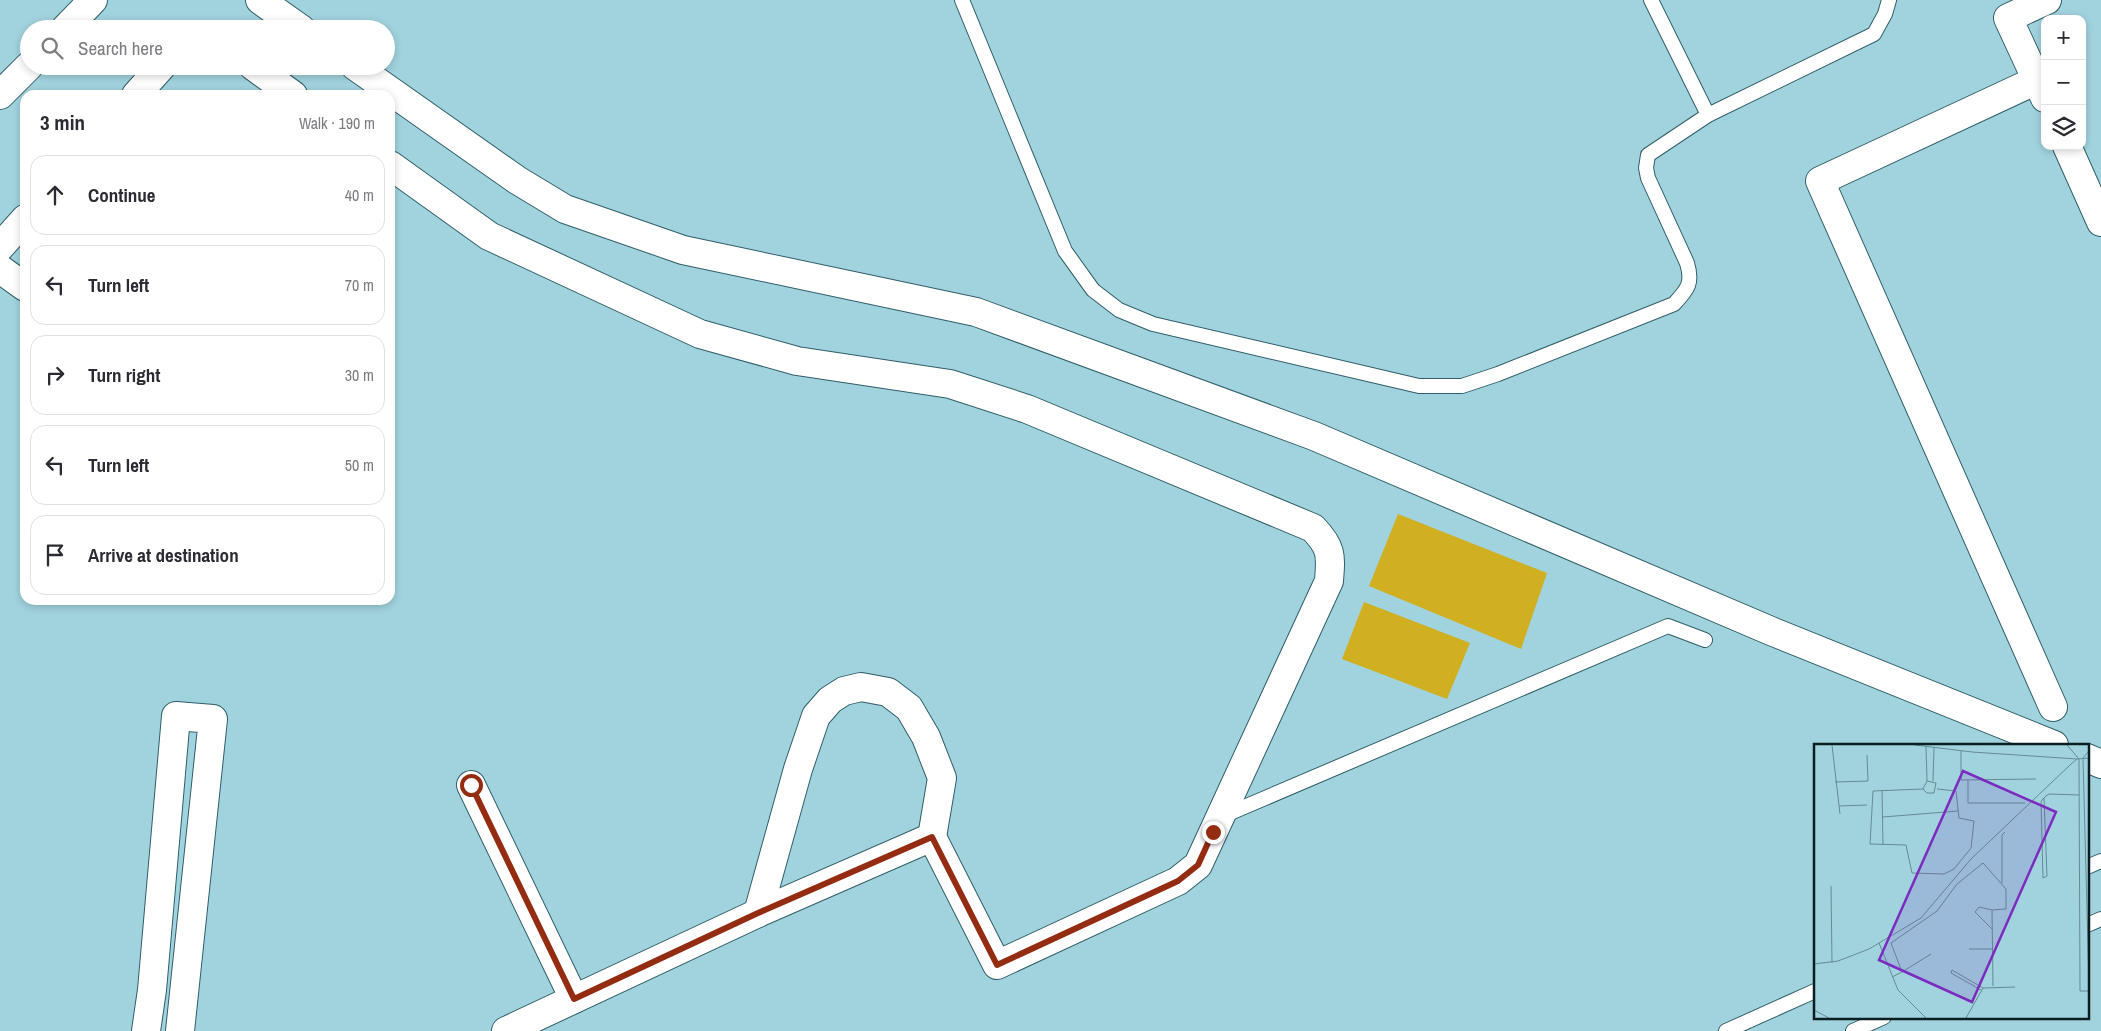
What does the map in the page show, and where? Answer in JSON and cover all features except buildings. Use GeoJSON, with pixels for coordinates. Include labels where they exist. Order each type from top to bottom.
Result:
{"type":"FeatureCollection","features":[{"type":"Feature","properties":{"kind":"street"},"geometry":{"type":"LineString","coordinates":[[74,20],[93,0]]}},
{"type":"Feature","properties":{"kind":"street"},"geometry":{"type":"LineString","coordinates":[[260,0],[288,20]]}},
{"type":"Feature","properties":{"kind":"street"},"geometry":{"type":"LineString","coordinates":[[2047,0],[2008,18],[2041,89],[1820,182],[2053,707]]}},
{"type":"Feature","properties":{"kind":"street"},"geometry":{"type":"LineString","coordinates":[[0,96],[20,75]]}},
{"type":"Feature","properties":{"kind":"street"},"geometry":{"type":"LineString","coordinates":[[140,90],[154,75]]}},
{"type":"Feature","properties":{"kind":"street"},"geometry":{"type":"LineString","coordinates":[[265,75],[286,90]]}},
{"type":"Feature","properties":{"kind":"street"},"geometry":{"type":"LineString","coordinates":[[368,75],[389,90]]}},
{"type":"Feature","properties":{"kind":"street"},"geometry":{"type":"LineString","coordinates":[[395,94],[517,180],[566,209],[683,250],[976,312],[1314,436],[1771,631],[2052,744]]}},
{"type":"Feature","properties":{"kind":"street"},"geometry":{"type":"LineString","coordinates":[[2069,150],[2101,222]]}},
{"type":"Feature","properties":{"kind":"street"},"geometry":{"type":"LineString","coordinates":[[395,169],[489,236],[700,334],[797,361],[950,384],[1027,409],[1313,528],[1324,540],[1330,557],[1329,581],[1198,865],[1178,881],[997,965],[932,837],[942,778],[926,737],[909,708],[888,692],[861,687],[844,691],[830,700],[816,716],[798,769],[758,913]]}},
{"type":"Feature","properties":{"kind":"street"},"geometry":{"type":"LineString","coordinates":[[0,247],[20,225]]}},
{"type":"Feature","properties":{"kind":"street"},"geometry":{"type":"LineString","coordinates":[[0,269],[20,283]]}},
{"type":"Feature","properties":{"kind":"street"},"geometry":{"type":"LineString","coordinates":[[146,1031],[152,990],[176,716],[213,719],[180,1031]]}},
{"type":"Feature","properties":{"kind":"street"},"geometry":{"type":"LineString","coordinates":[[2088,758],[2101,764]]}},
{"type":"Feature","properties":{"kind":"street"},"geometry":{"type":"LineString","coordinates":[[471,785],[574,999]]}},
{"type":"Feature","properties":{"kind":"street"},"geometry":{"type":"LineString","coordinates":[[506,1031],[758,913],[932,837]]}},
{"type":"Feature","properties":{"kind":"lane"},"geometry":{"type":"LineString","coordinates":[[962,0],[1065,251],[1094,290],[1119,310],[1153,324],[1420,386],[1462,386],[1498,374],[1674,304],[1687,291],[1691,276],[1687,263],[1648,178],[1646,168],[1648,155],[1708,115],[1874,34],[1885,14],[1888,0]]}},
{"type":"Feature","properties":{"kind":"lane"},"geometry":{"type":"LineString","coordinates":[[1651,0],[1708,115]]}},
{"type":"Feature","properties":{"kind":"lane"},"geometry":{"type":"LineString","coordinates":[[1220,817],[1668,626],[1705,640]]}},
{"type":"Feature","properties":{"kind":"lane"},"geometry":{"type":"LineString","coordinates":[[2088,868],[2101,861]]}},
{"type":"Feature","properties":{"kind":"lane"},"geometry":{"type":"LineString","coordinates":[[2088,925],[2101,919]]}},
{"type":"Feature","properties":{"kind":"lane"},"geometry":{"type":"LineString","coordinates":[[1726,1031],[1814,991]]}},
{"type":"Feature","properties":{"kind":"lane"},"geometry":{"type":"LineString","coordinates":[[1853,1031],[1882,1018]]}},
{"type":"Feature","properties":{"kind":"shaded area"},"geometry":{"type":"Polygon","coordinates":[[[1398,514],[1547,573],[1521,649],[1369,586],[1398,514]]]}},
{"type":"Feature","properties":{"kind":"shaded area"},"geometry":{"type":"Polygon","coordinates":[[[1364,602],[1470,643],[1447,699],[1342,659],[1364,602]]]}},
{"type":"Feature","properties":{"kind":"route"},"geometry":{"type":"LineString","coordinates":[[471,785],[574,999],[758,913],[932,837],[997,965],[1178,881],[1198,865],[1213,832]]}}]}
